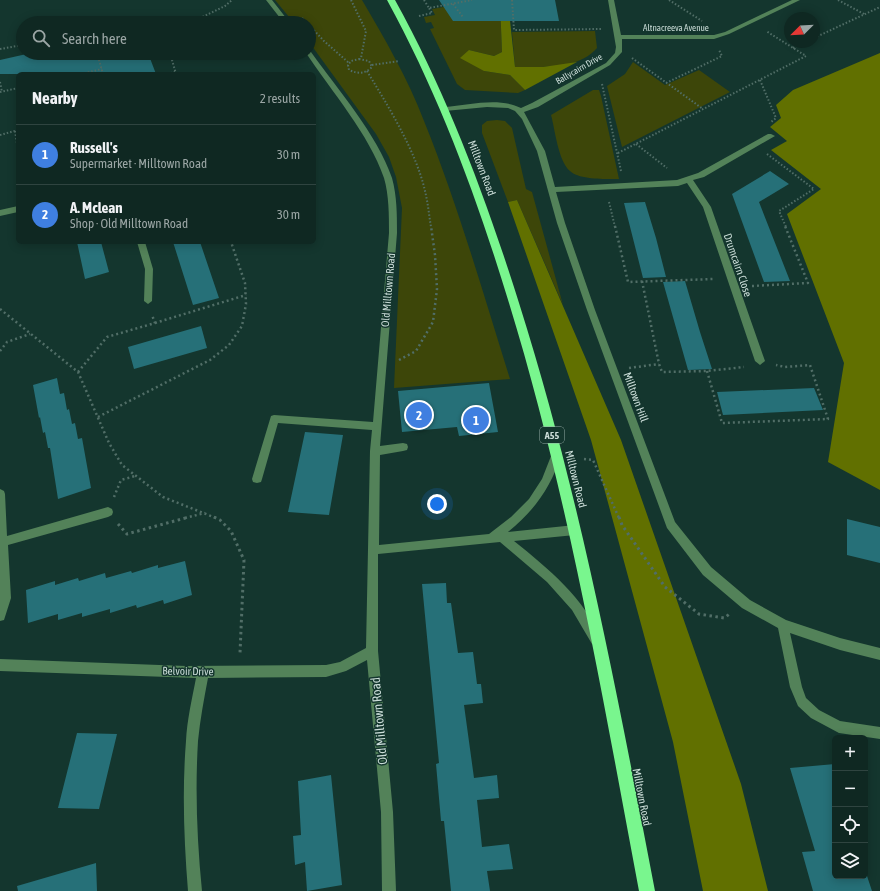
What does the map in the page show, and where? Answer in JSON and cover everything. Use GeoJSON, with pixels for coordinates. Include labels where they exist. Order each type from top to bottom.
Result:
{"type":"FeatureCollection","features":[{"type":"Feature","properties":{"kind":"highway","name":"Milltown Road"},"geometry":{"type":"LineString","coordinates":[[391,0],[403,20],[445,109],[488,222],[515,303],[544,402],[575,530],[601,649],[647,891]]}},
{"type":"Feature","properties":{"kind":"street"},"geometry":{"type":"LineString","coordinates":[[269,0],[282,16]]}},
{"type":"Feature","properties":{"kind":"street","name":"Ballycairn Drive"},"geometry":{"type":"LineString","coordinates":[[520,112],[608,64],[618,52],[617,29],[611,0]]}},
{"type":"Feature","properties":{"kind":"street","name":"Altnacreeva Avenue"},"geometry":{"type":"LineString","coordinates":[[618,37],[714,37],[722,35],[797,0]]}},
{"type":"Feature","properties":{"kind":"street","name":"Old Milltown Road"},"geometry":{"type":"LineString","coordinates":[[314,60],[373,144],[388,179],[393,208],[393,234],[375,451],[372,550],[372,651],[387,812],[389,891]]}},
{"type":"Feature","properties":{"kind":"street"},"geometry":{"type":"LineString","coordinates":[[445,109],[487,105],[509,106],[518,109],[520,112]]}},
{"type":"Feature","properties":{"kind":"street","name":"Milltown Hill"},"geometry":{"type":"LineString","coordinates":[[520,112],[525,118],[541,151],[562,223],[588,303],[671,525],[708,571],[746,604],[783,624],[840,644],[880,654]]}},
{"type":"Feature","properties":{"kind":"street"},"geometry":{"type":"LineString","coordinates":[[552,190],[678,183],[688,180],[771,136]]}},
{"type":"Feature","properties":{"kind":"street","name":"Drumcairn Close"},"geometry":{"type":"LineString","coordinates":[[688,180],[699,193],[707,207],[760,361]]}},
{"type":"Feature","properties":{"kind":"street"},"geometry":{"type":"LineString","coordinates":[[0,213],[16,209]]}},
{"type":"Feature","properties":{"kind":"street"},"geometry":{"type":"LineString","coordinates":[[142,244],[149,269],[148,301]]}},
{"type":"Feature","properties":{"kind":"street"},"geometry":{"type":"LineString","coordinates":[[257,479],[274,419],[377,426]]}},
{"type":"Feature","properties":{"kind":"street"},"geometry":{"type":"LineString","coordinates":[[375,451],[403,447]]}},
{"type":"Feature","properties":{"kind":"street"},"geometry":{"type":"LineString","coordinates":[[497,538],[519,517],[542,490],[551,474],[557,454]]}},
{"type":"Feature","properties":{"kind":"street"},"geometry":{"type":"LineString","coordinates":[[0,494],[5,598],[0,616]]}},
{"type":"Feature","properties":{"kind":"street"},"geometry":{"type":"LineString","coordinates":[[3,542],[108,512]]}},
{"type":"Feature","properties":{"kind":"street"},"geometry":{"type":"LineString","coordinates":[[372,550],[575,530]]}},
{"type":"Feature","properties":{"kind":"street"},"geometry":{"type":"LineString","coordinates":[[497,538],[551,578],[576,606],[601,649]]}},
{"type":"Feature","properties":{"kind":"street"},"geometry":{"type":"LineString","coordinates":[[783,624],[796,687],[802,702],[815,714],[839,727],[880,733]]}},
{"type":"Feature","properties":{"kind":"street","name":"Belvoir Drive"},"geometry":{"type":"LineString","coordinates":[[0,665],[203,672],[326,672],[342,667],[372,651]]}},
{"type":"Feature","properties":{"kind":"street"},"geometry":{"type":"LineString","coordinates":[[195,891],[192,863],[192,740],[203,672]]}},
{"type":"Feature","properties":{"kind":"path"},"geometry":{"type":"LineString","coordinates":[[204,16],[224,6],[232,0]]}},
{"type":"Feature","properties":{"kind":"path"},"geometry":{"type":"LineString","coordinates":[[351,0],[366,31],[361,58]]}},
{"type":"Feature","properties":{"kind":"path"},"geometry":{"type":"LineString","coordinates":[[419,16],[432,13],[424,0]]}},
{"type":"Feature","properties":{"kind":"path"},"geometry":{"type":"LineString","coordinates":[[429,8],[472,0]]}},
{"type":"Feature","properties":{"kind":"path"},"geometry":{"type":"LineString","coordinates":[[512,0],[514,30],[617,29]]}},
{"type":"Feature","properties":{"kind":"path"},"geometry":{"type":"LineString","coordinates":[[669,0],[722,35]]}},
{"type":"Feature","properties":{"kind":"path"},"geometry":{"type":"LineString","coordinates":[[838,0],[864,14]]}},
{"type":"Feature","properties":{"kind":"path"},"geometry":{"type":"LineString","coordinates":[[453,4],[463,17]]}},
{"type":"Feature","properties":{"kind":"path"},"geometry":{"type":"LineString","coordinates":[[820,35],[880,7]]}},
{"type":"Feature","properties":{"kind":"path"},"geometry":{"type":"LineString","coordinates":[[751,22],[784,42]]}},
{"type":"Feature","properties":{"kind":"path"},"geometry":{"type":"LineString","coordinates":[[316,32],[349,63]]}},
{"type":"Feature","properties":{"kind":"path"},"geometry":{"type":"LineString","coordinates":[[0,49],[16,46]]}},
{"type":"Feature","properties":{"kind":"path"},"geometry":{"type":"LineString","coordinates":[[618,153],[806,56],[793,48]]}},
{"type":"Feature","properties":{"kind":"path"},"geometry":{"type":"LineString","coordinates":[[630,56],[703,109]]}},
{"type":"Feature","properties":{"kind":"path"},"geometry":{"type":"LineString","coordinates":[[666,83],[722,56]]}},
{"type":"Feature","properties":{"kind":"path"},"geometry":{"type":"LineString","coordinates":[[349,63],[355,59],[361,58],[370,61],[372,65]]}},
{"type":"Feature","properties":{"kind":"path"},"geometry":{"type":"LineString","coordinates":[[92,72],[102,70],[99,60]]}},
{"type":"Feature","properties":{"kind":"path"},"geometry":{"type":"LineString","coordinates":[[172,60],[176,72]]}},
{"type":"Feature","properties":{"kind":"path"},"geometry":{"type":"LineString","coordinates":[[349,63],[348,68],[352,71],[360,73],[367,71],[372,67],[372,65],[399,61]]}},
{"type":"Feature","properties":{"kind":"path"},"geometry":{"type":"LineString","coordinates":[[367,71],[385,100],[412,154],[425,190],[435,255],[437,289],[433,322],[416,351],[382,370]]}},
{"type":"Feature","properties":{"kind":"path"},"geometry":{"type":"LineString","coordinates":[[593,72],[602,82],[625,187]]}},
{"type":"Feature","properties":{"kind":"path"},"geometry":{"type":"LineString","coordinates":[[760,80],[776,118],[767,126],[771,136]]}},
{"type":"Feature","properties":{"kind":"path"},"geometry":{"type":"LineString","coordinates":[[0,82],[1,92],[16,88]]}},
{"type":"Feature","properties":{"kind":"path"},"geometry":{"type":"LineString","coordinates":[[0,134],[15,131],[16,137]]}},
{"type":"Feature","properties":{"kind":"path"},"geometry":{"type":"LineString","coordinates":[[636,144],[677,175],[688,180]]}},
{"type":"Feature","properties":{"kind":"path"},"geometry":{"type":"LineString","coordinates":[[734,287],[808,283],[779,211],[814,189],[754,145]]}},
{"type":"Feature","properties":{"kind":"path"},"geometry":{"type":"LineString","coordinates":[[605,188],[628,282],[731,278]]}},
{"type":"Feature","properties":{"kind":"path"},"geometry":{"type":"LineString","coordinates":[[98,417],[210,360],[229,345],[242,326],[246,304],[245,283],[232,244]]}},
{"type":"Feature","properties":{"kind":"path"},"geometry":{"type":"LineString","coordinates":[[642,281],[659,364],[662,372],[707,371],[738,368],[760,361],[785,367],[810,365],[828,419],[722,423],[707,371]]}},
{"type":"Feature","properties":{"kind":"path"},"geometry":{"type":"LineString","coordinates":[[78,372],[107,337],[246,295]]}},
{"type":"Feature","properties":{"kind":"path"},"geometry":{"type":"LineString","coordinates":[[148,301],[155,323]]}},
{"type":"Feature","properties":{"kind":"path"},"geometry":{"type":"LineString","coordinates":[[0,309],[78,372],[122,465],[163,497],[206,513],[220,520],[231,531],[244,560],[239,672]]}},
{"type":"Feature","properties":{"kind":"path"},"geometry":{"type":"LineString","coordinates":[[0,351],[7,342],[31,334]]}},
{"type":"Feature","properties":{"kind":"path"},"geometry":{"type":"LineString","coordinates":[[613,370],[659,364]]}},
{"type":"Feature","properties":{"kind":"path"},"geometry":{"type":"LineString","coordinates":[[584,459],[593,460],[622,525],[665,587],[699,614],[724,618],[746,604]]}},
{"type":"Feature","properties":{"kind":"path"},"geometry":{"type":"LineString","coordinates":[[135,476],[121,480],[108,512],[127,534],[206,513]]}},
{"type":"Feature","properties":{"kind":"green space"},"geometry":{"type":"Polygon","coordinates":[[[275,0],[362,0],[388,44],[418,105],[459,217],[510,379],[394,388],[402,208],[396,177],[389,157],[376,134],[316,52],[316,16],[288,16],[275,0]]]}},
{"type":"Feature","properties":{"kind":"green space"},"geometry":{"type":"Polygon","coordinates":[[[478,1],[500,3],[502,52],[494,56],[469,50],[484,71],[510,75],[525,90],[518,93],[465,90],[457,84],[430,29],[434,28],[431,22],[426,23],[424,17],[435,15],[432,9],[478,1]]]}},
{"type":"Feature","properties":{"kind":"green space"},"geometry":{"type":"Polygon","coordinates":[[[508,2],[515,67],[543,67],[577,62],[525,90],[510,75],[484,71],[460,58],[469,50],[494,56],[502,52],[500,3],[508,2]]]}},
{"type":"Feature","properties":{"kind":"green space"},"geometry":{"type":"Polygon","coordinates":[[[595,31],[597,48],[580,60],[559,66],[515,67],[512,32],[595,31]]]}},
{"type":"Feature","properties":{"kind":"green space"},"geometry":{"type":"Polygon","coordinates":[[[880,53],[880,490],[828,462],[844,363],[787,214],[821,189],[771,150],[787,141],[770,127],[781,118],[776,105],[793,90],[880,53]]]}},
{"type":"Feature","properties":{"kind":"green space"},"geometry":{"type":"Polygon","coordinates":[[[633,62],[665,85],[699,70],[730,92],[622,147],[607,86],[625,74],[633,62]]]}},
{"type":"Feature","properties":{"kind":"green space"},"geometry":{"type":"Polygon","coordinates":[[[593,90],[599,90],[601,96],[619,179],[593,178],[574,174],[566,166],[560,153],[551,115],[593,90]]]}},
{"type":"Feature","properties":{"kind":"green space"},"geometry":{"type":"Polygon","coordinates":[[[487,121],[505,121],[512,128],[526,189],[532,192],[563,305],[517,200],[508,202],[482,133],[482,125],[487,121]]]}},
{"type":"Feature","properties":{"kind":"green space"},"geometry":{"type":"Polygon","coordinates":[[[517,200],[621,440],[741,784],[768,891],[703,891],[673,742],[591,440],[508,202],[517,200]]]}},
{"type":"Feature","properties":{"kind":"building"},"geometry":{"type":"Polygon","coordinates":[[[439,0],[555,0],[559,21],[453,21],[439,0]]]}},
{"type":"Feature","properties":{"kind":"building"},"geometry":{"type":"Polygon","coordinates":[[[16,56],[16,60],[151,60],[155,72],[16,72],[16,74],[0,74],[0,60],[16,56]]]}},
{"type":"Feature","properties":{"kind":"building"},"geometry":{"type":"Polygon","coordinates":[[[770,171],[789,184],[759,202],[790,281],[764,282],[732,194],[770,171]]]}},
{"type":"Feature","properties":{"kind":"building"},"geometry":{"type":"Polygon","coordinates":[[[645,202],[666,277],[643,278],[624,203],[645,202]]]}},
{"type":"Feature","properties":{"kind":"building"},"geometry":{"type":"Polygon","coordinates":[[[77,244],[102,244],[109,272],[85,279],[77,244]]]}},
{"type":"Feature","properties":{"kind":"building"},"geometry":{"type":"Polygon","coordinates":[[[174,244],[201,244],[219,298],[193,305],[174,244]]]}},
{"type":"Feature","properties":{"kind":"building"},"geometry":{"type":"Polygon","coordinates":[[[685,281],[712,369],[688,370],[663,282],[685,281]]]}},
{"type":"Feature","properties":{"kind":"building"},"geometry":{"type":"Polygon","coordinates":[[[201,326],[207,348],[134,369],[128,347],[201,326]]]}},
{"type":"Feature","properties":{"kind":"building"},"geometry":{"type":"Polygon","coordinates":[[[57,378],[60,394],[64,393],[67,410],[69,409],[72,424],[75,423],[78,439],[82,438],[91,488],[58,499],[50,448],[48,448],[45,432],[43,433],[33,385],[57,378]]]}},
{"type":"Feature","properties":{"kind":"building"},"geometry":{"type":"Polygon","coordinates":[[[489,383],[498,432],[459,436],[457,427],[402,432],[398,391],[489,383]]]}},
{"type":"Feature","properties":{"kind":"building"},"geometry":{"type":"Polygon","coordinates":[[[814,388],[823,410],[723,415],[717,392],[814,388]]]}},
{"type":"Feature","properties":{"kind":"building"},"geometry":{"type":"Polygon","coordinates":[[[305,432],[343,435],[329,515],[288,512],[305,432]]]}},
{"type":"Feature","properties":{"kind":"building"},"geometry":{"type":"Polygon","coordinates":[[[847,519],[880,527],[880,563],[847,555],[847,519]]]}},
{"type":"Feature","properties":{"kind":"building"},"geometry":{"type":"Polygon","coordinates":[[[185,561],[192,595],[164,604],[163,600],[137,608],[136,605],[110,613],[110,609],[82,617],[82,613],[58,620],[58,614],[28,623],[26,590],[55,581],[55,585],[78,578],[79,581],[105,573],[106,578],[131,571],[132,573],[158,565],[158,568],[185,561]]]}},
{"type":"Feature","properties":{"kind":"building"},"geometry":{"type":"Polygon","coordinates":[[[446,583],[447,603],[451,603],[458,653],[473,652],[477,684],[481,684],[483,703],[464,705],[474,778],[497,775],[499,798],[477,800],[482,847],[509,844],[513,869],[487,871],[490,891],[451,891],[444,821],[441,821],[436,764],[439,763],[422,584],[446,583]]]}},
{"type":"Feature","properties":{"kind":"building"},"geometry":{"type":"Polygon","coordinates":[[[77,733],[117,734],[99,809],[58,808],[77,733]]]}},
{"type":"Feature","properties":{"kind":"building"},"geometry":{"type":"Polygon","coordinates":[[[832,764],[832,879],[868,879],[872,891],[813,891],[802,852],[815,851],[790,768],[832,764]]]}},
{"type":"Feature","properties":{"kind":"building"},"geometry":{"type":"Polygon","coordinates":[[[331,775],[342,885],[307,891],[305,862],[295,865],[293,836],[301,835],[298,781],[331,775]]]}},
{"type":"Feature","properties":{"kind":"building"},"geometry":{"type":"Polygon","coordinates":[[[96,863],[97,891],[18,891],[17,886],[96,863]]]}},
{"type":"Feature","properties":{"kind":"place","name":"A. Mclean"},"geometry":{"type":"Point","coordinates":[419,415]}},
{"type":"Feature","properties":{"kind":"place","name":"Russell's"},"geometry":{"type":"Point","coordinates":[476,420]}}]}
